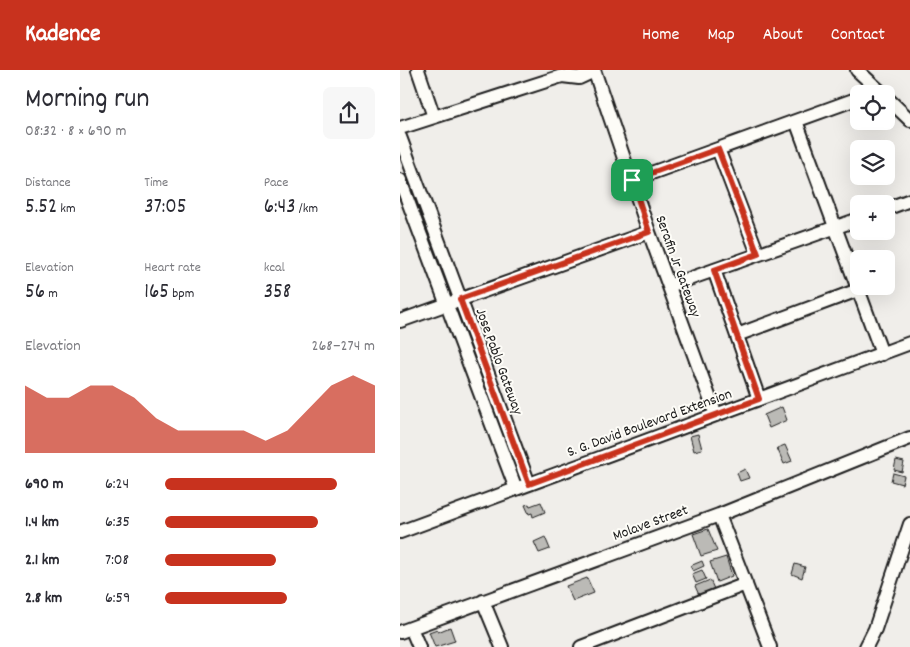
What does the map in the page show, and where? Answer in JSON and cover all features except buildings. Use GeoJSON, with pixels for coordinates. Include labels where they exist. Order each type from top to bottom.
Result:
{"type":"FeatureCollection","features":[{"type":"Feature","properties":{"kind":"street"},"geometry":{"type":"LineString","coordinates":[[418,70],[434,117]]}},
{"type":"Feature","properties":{"kind":"street"},"geometry":{"type":"LineString","coordinates":[[400,128],[562,76],[579,78],[594,70]]}},
{"type":"Feature","properties":{"kind":"street","name":"Serafin Jr Gateway"},"geometry":{"type":"LineString","coordinates":[[594,70],[649,232],[716,415]]}},
{"type":"Feature","properties":{"kind":"street"},"geometry":{"type":"LineString","coordinates":[[857,70],[871,85]]}},
{"type":"Feature","properties":{"kind":"street"},"geometry":{"type":"LineString","coordinates":[[632,180],[850,101]]}},
{"type":"Feature","properties":{"kind":"street"},"geometry":{"type":"LineString","coordinates":[[895,107],[910,120]]}},
{"type":"Feature","properties":{"kind":"street"},"geometry":{"type":"LineString","coordinates":[[796,121],[850,269]]}},
{"type":"Feature","properties":{"kind":"street","name":"Jose Pablo Gateway"},"geometry":{"type":"LineString","coordinates":[[400,137],[529,484]]}},
{"type":"Feature","properties":{"kind":"street"},"geometry":{"type":"LineString","coordinates":[[718,149],[758,254]]}},
{"type":"Feature","properties":{"kind":"street","name":"Jose Pablo Gateway"},"geometry":{"type":"LineString","coordinates":[[400,180],[516,489]]}},
{"type":"Feature","properties":{"kind":"street"},"geometry":{"type":"LineString","coordinates":[[895,206],[910,200]]}},
{"type":"Feature","properties":{"kind":"street"},"geometry":{"type":"LineString","coordinates":[[669,286],[850,222]]}},
{"type":"Feature","properties":{"kind":"street"},"geometry":{"type":"LineString","coordinates":[[400,320],[649,232]]}},
{"type":"Feature","properties":{"kind":"street"},"geometry":{"type":"LineString","coordinates":[[714,270],[759,399]]}},
{"type":"Feature","properties":{"kind":"street"},"geometry":{"type":"LineString","coordinates":[[737,335],[850,293]]}},
{"type":"Feature","properties":{"kind":"street"},"geometry":{"type":"LineString","coordinates":[[860,295],[882,354]]}},
{"type":"Feature","properties":{"kind":"street","name":"S. G. David Boulevard Extension"},"geometry":{"type":"LineString","coordinates":[[400,532],[910,343]]}},
{"type":"Feature","properties":{"kind":"street","name":"Molave Street"},"geometry":{"type":"LineString","coordinates":[[406,630],[719,515],[910,438]]}},
{"type":"Feature","properties":{"kind":"street"},"geometry":{"type":"LineString","coordinates":[[719,515],[770,647]]}},
{"type":"Feature","properties":{"kind":"street"},"geometry":{"type":"LineString","coordinates":[[866,647],[875,629],[910,524]]}},
{"type":"Feature","properties":{"kind":"street"},"geometry":{"type":"LineString","coordinates":[[581,647],[746,584]]}},
{"type":"Feature","properties":{"kind":"street"},"geometry":{"type":"LineString","coordinates":[[483,601],[502,647]]}},
{"type":"Feature","properties":{"kind":"street"},"geometry":{"type":"LineString","coordinates":[[406,630],[419,647]]}},
{"type":"Feature","properties":{"kind":"route"},"geometry":{"type":"LineString","coordinates":[[718,149],[758,254],[714,270],[759,399],[529,484],[460,299],[649,232],[632,180],[718,149]]}}]}
